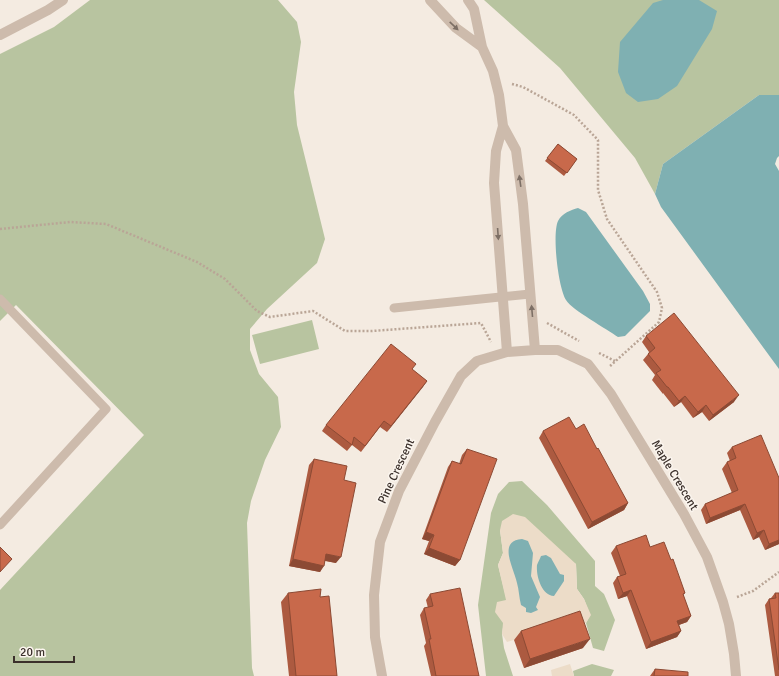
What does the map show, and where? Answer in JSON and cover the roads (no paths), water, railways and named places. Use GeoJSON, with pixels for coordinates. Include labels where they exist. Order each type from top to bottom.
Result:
{"type":"FeatureCollection","features":[{"type":"Feature","properties":{"kind":"street"},"geometry":{"type":"LineString","coordinates":[[0,35],[48,10],[63,0]]}},
{"type":"Feature","properties":{"kind":"street"},"geometry":{"type":"LineString","coordinates":[[430,0],[456,28],[482,47]]}},
{"type":"Feature","properties":{"kind":"street"},"geometry":{"type":"LineString","coordinates":[[468,0],[474,9],[482,47],[493,71],[503,126],[516,150],[523,204],[535,350]]}},
{"type":"Feature","properties":{"kind":"street"},"geometry":{"type":"LineString","coordinates":[[503,126],[496,151],[494,182],[503,297],[503,353]]}},
{"type":"Feature","properties":{"kind":"street","name":"Pine Crescent"},"geometry":{"type":"LineString","coordinates":[[382,676],[375,637],[374,595],[380,542],[399,491],[461,376],[477,361],[503,353],[522,350]]}},
{"type":"Feature","properties":{"kind":"street","name":"Maple Crescent"},"geometry":{"type":"LineString","coordinates":[[522,350],[558,350],[588,364],[612,394],[684,514],[707,557],[723,602],[734,654],[736,676]]}},
{"type":"Feature","properties":{"kind":"lane"},"geometry":{"type":"LineString","coordinates":[[394,308],[530,294]]}},
{"type":"Feature","properties":{"kind":"lane"},"geometry":{"type":"LineString","coordinates":[[0,299],[106,409],[0,525]]}},
{"type":"Feature","properties":{"kind":"water"},"geometry":{"type":"Polygon","coordinates":[[[663,0],[699,0],[717,11],[712,29],[677,86],[658,99],[638,102],[626,93],[618,72],[620,42],[653,3],[663,0]]]}},
{"type":"Feature","properties":{"kind":"water"},"geometry":{"type":"Polygon","coordinates":[[[759,95],[779,95],[779,156],[775,164],[779,171],[779,369],[661,207],[655,194],[663,164],[759,95]]]}},
{"type":"Feature","properties":{"kind":"water"},"geometry":{"type":"Polygon","coordinates":[[[578,208],[586,212],[643,291],[650,304],[650,311],[625,336],[618,337],[582,314],[566,300],[563,293],[558,273],[556,228],[558,221],[564,214],[578,208]]]}},
{"type":"Feature","properties":{"kind":"water"},"geometry":{"type":"Polygon","coordinates":[[[522,539],[528,541],[533,553],[531,576],[540,597],[536,607],[538,610],[531,613],[526,612],[526,608],[521,605],[518,586],[509,556],[510,545],[514,541],[522,539]]]}},
{"type":"Feature","properties":{"kind":"water"},"geometry":{"type":"Polygon","coordinates":[[[546,555],[551,558],[560,574],[564,575],[564,581],[554,596],[549,595],[546,592],[540,584],[537,574],[537,565],[541,556],[546,555]]]}}]}
